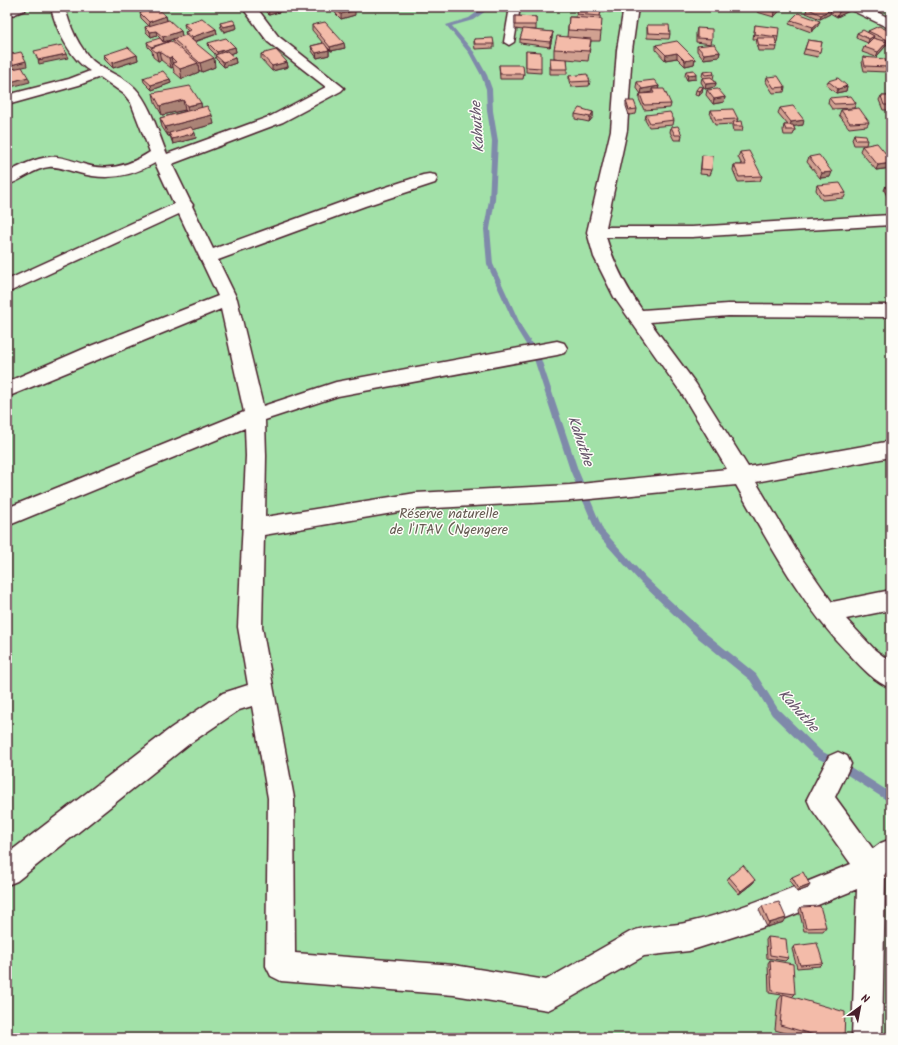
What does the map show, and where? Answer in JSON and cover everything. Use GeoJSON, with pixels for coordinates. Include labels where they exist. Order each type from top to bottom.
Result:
{"type":"FeatureCollection","features":[{"type":"Feature","properties":{"kind":"street"},"geometry":{"type":"LineString","coordinates":[[7,13],[20,7]]}},
{"type":"Feature","properties":{"kind":"street"},"geometry":{"type":"LineString","coordinates":[[58,7],[61,21],[75,47],[88,64],[115,80],[129,91],[138,103],[228,299],[255,416],[256,456],[250,627],[281,798],[281,966],[454,980],[548,995],[640,942],[689,937],[732,924],[811,895],[881,861]]}},
{"type":"Feature","properties":{"kind":"street"},"geometry":{"type":"LineString","coordinates":[[7,180],[47,162],[58,162],[87,171],[107,173],[128,171],[162,157],[277,119],[336,88],[273,39],[249,7]]}},
{"type":"Feature","properties":{"kind":"street"},"geometry":{"type":"LineString","coordinates":[[631,7],[625,30],[621,80],[620,124],[596,232],[604,263],[619,292],[688,387],[743,476],[786,553],[826,613],[872,663],[891,678]]}},
{"type":"Feature","properties":{"kind":"street"},"geometry":{"type":"LineString","coordinates":[[856,7],[891,25]]}},
{"type":"Feature","properties":{"kind":"street"},"geometry":{"type":"LineString","coordinates":[[7,100],[74,82],[101,72]]}},
{"type":"Feature","properties":{"kind":"street"},"geometry":{"type":"LineString","coordinates":[[208,257],[359,202],[429,179]]}},
{"type":"Feature","properties":{"kind":"street"},"geometry":{"type":"LineString","coordinates":[[7,287],[185,205]]}},
{"type":"Feature","properties":{"kind":"street"},"geometry":{"type":"LineString","coordinates":[[596,232],[692,232],[891,220]]}},
{"type":"Feature","properties":{"kind":"street"},"geometry":{"type":"LineString","coordinates":[[7,390],[95,352],[228,299]]}},
{"type":"Feature","properties":{"kind":"street"},"geometry":{"type":"LineString","coordinates":[[638,317],[728,310],[891,311]]}},
{"type":"Feature","properties":{"kind":"street"},"geometry":{"type":"LineString","coordinates":[[7,517],[255,416],[336,389],[450,370],[557,348]]}},
{"type":"Feature","properties":{"kind":"street"},"geometry":{"type":"LineString","coordinates":[[254,528],[416,501],[570,493],[743,476],[891,449]]}},
{"type":"Feature","properties":{"kind":"street"},"geometry":{"type":"LineString","coordinates":[[826,613],[891,600]]}},
{"type":"Feature","properties":{"kind":"street"},"geometry":{"type":"LineString","coordinates":[[7,870],[180,736],[232,701],[262,692]]}},
{"type":"Feature","properties":{"kind":"street"},"geometry":{"type":"LineString","coordinates":[[838,764],[820,799],[881,861],[867,1038]]}},
{"type":"Feature","properties":{"kind":"lane"},"geometry":{"type":"LineString","coordinates":[[509,42],[515,7]]}},
{"type":"Feature","properties":{"kind":"green space","name":"Réserve naturelle de l'ITAV (Ngengere"},"geometry":{"type":"Polygon","coordinates":[[[7,7],[891,7],[891,1038],[7,1038],[7,7]]]}},
{"type":"Feature","properties":{"kind":"building"},"geometry":{"type":"Polygon","coordinates":[[[351,7],[355,10],[341,14],[335,10],[351,7]]]}},
{"type":"Feature","properties":{"kind":"building"},"geometry":{"type":"Polygon","coordinates":[[[577,7],[601,9],[600,16],[576,14],[577,7]]]}},
{"type":"Feature","properties":{"kind":"building"},"geometry":{"type":"Polygon","coordinates":[[[758,7],[780,7],[775,12],[758,7]]]}},
{"type":"Feature","properties":{"kind":"building"},"geometry":{"type":"Polygon","coordinates":[[[826,7],[831,9],[821,15],[807,8],[826,7]]]}},
{"type":"Feature","properties":{"kind":"building"},"geometry":{"type":"Polygon","coordinates":[[[830,7],[849,7],[839,12],[830,7]]]}},
{"type":"Feature","properties":{"kind":"building"},"geometry":{"type":"Polygon","coordinates":[[[157,8],[166,16],[149,22],[140,13],[157,8]]]}},
{"type":"Feature","properties":{"kind":"building"},"geometry":{"type":"Polygon","coordinates":[[[798,13],[820,21],[813,27],[791,20],[798,13]]]}},
{"type":"Feature","properties":{"kind":"building"},"geometry":{"type":"Polygon","coordinates":[[[515,16],[536,17],[536,25],[515,25],[515,16]]]}},
{"type":"Feature","properties":{"kind":"building"},"geometry":{"type":"Polygon","coordinates":[[[569,17],[602,19],[601,32],[568,30],[569,17]]]}},
{"type":"Feature","properties":{"kind":"building"},"geometry":{"type":"Polygon","coordinates":[[[202,18],[216,29],[192,37],[185,32],[191,30],[184,24],[202,18]]]}},
{"type":"Feature","properties":{"kind":"building"},"geometry":{"type":"Polygon","coordinates":[[[169,20],[181,31],[163,37],[156,31],[150,32],[145,27],[169,20]]]}},
{"type":"Feature","properties":{"kind":"building"},"geometry":{"type":"Polygon","coordinates":[[[233,20],[236,24],[223,27],[220,23],[233,20]]]}},
{"type":"Feature","properties":{"kind":"building"},"geometry":{"type":"Polygon","coordinates":[[[325,22],[344,43],[330,47],[312,25],[325,22]]]}},
{"type":"Feature","properties":{"kind":"building"},"geometry":{"type":"Polygon","coordinates":[[[647,25],[669,25],[670,34],[648,33],[647,25]]]}},
{"type":"Feature","properties":{"kind":"building"},"geometry":{"type":"Polygon","coordinates":[[[755,25],[779,28],[778,37],[754,34],[755,25]]]}},
{"type":"Feature","properties":{"kind":"building"},"geometry":{"type":"Polygon","coordinates":[[[879,26],[891,32],[891,38],[887,40],[868,31],[879,26]]]}},
{"type":"Feature","properties":{"kind":"building"},"geometry":{"type":"Polygon","coordinates":[[[697,28],[712,29],[712,39],[697,38],[697,28]]]}},
{"type":"Feature","properties":{"kind":"building"},"geometry":{"type":"Polygon","coordinates":[[[523,29],[553,32],[550,42],[520,39],[523,29]]]}},
{"type":"Feature","properties":{"kind":"building"},"geometry":{"type":"Polygon","coordinates":[[[863,30],[874,36],[869,39],[857,33],[863,30]]]}},
{"type":"Feature","properties":{"kind":"building"},"geometry":{"type":"Polygon","coordinates":[[[186,35],[214,58],[200,63],[173,39],[186,35]]]}},
{"type":"Feature","properties":{"kind":"building"},"geometry":{"type":"Polygon","coordinates":[[[557,36],[591,39],[589,51],[554,49],[557,36]]]}},
{"type":"Feature","properties":{"kind":"building"},"geometry":{"type":"Polygon","coordinates":[[[160,38],[163,42],[168,42],[151,47],[147,42],[160,38]]]}},
{"type":"Feature","properties":{"kind":"building"},"geometry":{"type":"Polygon","coordinates":[[[226,38],[235,47],[217,52],[208,43],[226,38]]]}},
{"type":"Feature","properties":{"kind":"building"},"geometry":{"type":"Polygon","coordinates":[[[493,38],[494,44],[475,44],[474,39],[493,38]]]}},
{"type":"Feature","properties":{"kind":"building"},"geometry":{"type":"Polygon","coordinates":[[[757,38],[775,38],[777,47],[759,46],[757,38]]]}},
{"type":"Feature","properties":{"kind":"building"},"geometry":{"type":"Polygon","coordinates":[[[873,38],[887,42],[878,52],[864,47],[873,38]]]}},
{"type":"Feature","properties":{"kind":"building"},"geometry":{"type":"Polygon","coordinates":[[[808,40],[822,42],[820,52],[805,49],[808,40]]]}},
{"type":"Feature","properties":{"kind":"building"},"geometry":{"type":"Polygon","coordinates":[[[171,41],[198,63],[180,69],[172,63],[176,62],[171,57],[169,58],[159,51],[156,52],[151,48],[171,41]]]}},
{"type":"Feature","properties":{"kind":"building"},"geometry":{"type":"Polygon","coordinates":[[[677,41],[695,59],[685,61],[677,53],[666,55],[656,45],[677,41]]]}},
{"type":"Feature","properties":{"kind":"building"},"geometry":{"type":"Polygon","coordinates":[[[324,43],[329,50],[316,53],[311,46],[324,43]]]}},
{"type":"Feature","properties":{"kind":"building"},"geometry":{"type":"Polygon","coordinates":[[[714,44],[720,52],[704,54],[697,46],[714,44]]]}},
{"type":"Feature","properties":{"kind":"building"},"geometry":{"type":"Polygon","coordinates":[[[62,45],[66,54],[38,60],[34,51],[62,45]]]}},
{"type":"Feature","properties":{"kind":"building"},"geometry":{"type":"Polygon","coordinates":[[[128,47],[137,55],[112,63],[104,55],[128,47]]]}},
{"type":"Feature","properties":{"kind":"building"},"geometry":{"type":"Polygon","coordinates":[[[276,50],[287,62],[272,66],[261,54],[276,50]]]}},
{"type":"Feature","properties":{"kind":"building"},"geometry":{"type":"Polygon","coordinates":[[[227,51],[235,58],[223,62],[215,55],[227,51]]]}},
{"type":"Feature","properties":{"kind":"building"},"geometry":{"type":"Polygon","coordinates":[[[526,51],[541,52],[541,68],[526,67],[526,51]]]}},
{"type":"Feature","properties":{"kind":"building"},"geometry":{"type":"Polygon","coordinates":[[[21,52],[26,61],[7,66],[7,55],[21,52]]]}},
{"type":"Feature","properties":{"kind":"building"},"geometry":{"type":"Polygon","coordinates":[[[863,57],[885,59],[887,67],[865,66],[863,57]]]}},
{"type":"Feature","properties":{"kind":"building"},"geometry":{"type":"Polygon","coordinates":[[[550,58],[567,59],[568,69],[551,69],[550,58]]]}},
{"type":"Feature","properties":{"kind":"building"},"geometry":{"type":"Polygon","coordinates":[[[499,65],[523,65],[524,74],[500,74],[499,65]]]}},
{"type":"Feature","properties":{"kind":"building"},"geometry":{"type":"Polygon","coordinates":[[[22,67],[28,77],[7,83],[7,70],[22,67]]]}},
{"type":"Feature","properties":{"kind":"building"},"geometry":{"type":"Polygon","coordinates":[[[694,70],[696,74],[688,75],[686,71],[694,70]]]}},
{"type":"Feature","properties":{"kind":"building"},"geometry":{"type":"Polygon","coordinates":[[[163,71],[170,79],[151,85],[143,78],[163,71]]]}},
{"type":"Feature","properties":{"kind":"building"},"geometry":{"type":"Polygon","coordinates":[[[713,71],[714,74],[705,75],[703,72],[713,71]]]}},
{"type":"Feature","properties":{"kind":"building"},"geometry":{"type":"Polygon","coordinates":[[[587,74],[590,81],[571,82],[569,76],[587,74]]]}},
{"type":"Feature","properties":{"kind":"building"},"geometry":{"type":"Polygon","coordinates":[[[778,76],[785,87],[774,88],[767,77],[778,76]]]}},
{"type":"Feature","properties":{"kind":"building"},"geometry":{"type":"Polygon","coordinates":[[[711,77],[716,83],[706,84],[702,78],[711,77]]]}},
{"type":"Feature","properties":{"kind":"building"},"geometry":{"type":"Polygon","coordinates":[[[838,78],[847,86],[838,89],[828,81],[838,78]]]}},
{"type":"Feature","properties":{"kind":"building"},"geometry":{"type":"Polygon","coordinates":[[[654,80],[659,86],[642,89],[637,82],[654,80]]]}},
{"type":"Feature","properties":{"kind":"building"},"geometry":{"type":"Polygon","coordinates":[[[190,86],[201,103],[187,106],[183,100],[160,106],[153,93],[190,86]]]}},
{"type":"Feature","properties":{"kind":"building"},"geometry":{"type":"Polygon","coordinates":[[[699,86],[703,87],[700,91],[696,90],[699,86]]]}},
{"type":"Feature","properties":{"kind":"building"},"geometry":{"type":"Polygon","coordinates":[[[652,89],[664,89],[671,104],[644,105],[640,94],[654,93],[652,89]]]}},
{"type":"Feature","properties":{"kind":"building"},"geometry":{"type":"Polygon","coordinates":[[[718,89],[725,97],[714,99],[707,90],[718,89]]]}},
{"type":"Feature","properties":{"kind":"building"},"geometry":{"type":"Polygon","coordinates":[[[851,96],[856,103],[834,104],[829,98],[851,96]]]}},
{"type":"Feature","properties":{"kind":"building"},"geometry":{"type":"Polygon","coordinates":[[[881,96],[891,96],[891,105],[884,105],[881,96]]]}},
{"type":"Feature","properties":{"kind":"building"},"geometry":{"type":"Polygon","coordinates":[[[626,101],[634,101],[637,109],[629,110],[626,101]]]}},
{"type":"Feature","properties":{"kind":"building"},"geometry":{"type":"Polygon","coordinates":[[[207,106],[212,115],[165,127],[160,118],[207,106]]]}},
{"type":"Feature","properties":{"kind":"building"},"geometry":{"type":"Polygon","coordinates":[[[793,106],[804,120],[791,122],[780,108],[793,106]]]}},
{"type":"Feature","properties":{"kind":"building"},"geometry":{"type":"Polygon","coordinates":[[[579,108],[593,112],[590,117],[575,114],[579,108]]]}},
{"type":"Feature","properties":{"kind":"building"},"geometry":{"type":"Polygon","coordinates":[[[859,108],[869,122],[850,123],[841,110],[859,108]]]}},
{"type":"Feature","properties":{"kind":"building"},"geometry":{"type":"Polygon","coordinates":[[[733,109],[738,119],[716,120],[711,110],[733,109]]]}},
{"type":"Feature","properties":{"kind":"building"},"geometry":{"type":"Polygon","coordinates":[[[670,112],[674,120],[650,123],[646,115],[670,112]]]}},
{"type":"Feature","properties":{"kind":"building"},"geometry":{"type":"Polygon","coordinates":[[[742,121],[743,126],[734,126],[733,122],[742,121]]]}},
{"type":"Feature","properties":{"kind":"building"},"geometry":{"type":"Polygon","coordinates":[[[784,125],[793,125],[795,130],[786,130],[784,125]]]}},
{"type":"Feature","properties":{"kind":"building"},"geometry":{"type":"Polygon","coordinates":[[[678,126],[682,135],[675,135],[671,127],[678,126]]]}},
{"type":"Feature","properties":{"kind":"building"},"geometry":{"type":"Polygon","coordinates":[[[191,127],[195,133],[172,139],[169,133],[191,127]]]}},
{"type":"Feature","properties":{"kind":"building"},"geometry":{"type":"Polygon","coordinates":[[[854,134],[866,135],[867,140],[856,140],[854,134]]]}},
{"type":"Feature","properties":{"kind":"building"},"geometry":{"type":"Polygon","coordinates":[[[877,143],[891,160],[891,163],[878,165],[862,146],[877,143]]]}},
{"type":"Feature","properties":{"kind":"building"},"geometry":{"type":"Polygon","coordinates":[[[749,151],[762,176],[739,177],[734,165],[746,165],[740,152],[749,151]]]}},
{"type":"Feature","properties":{"kind":"building"},"geometry":{"type":"Polygon","coordinates":[[[702,155],[713,156],[712,170],[701,169],[702,155]]]}},
{"type":"Feature","properties":{"kind":"building"},"geometry":{"type":"Polygon","coordinates":[[[819,155],[832,172],[822,173],[809,157],[819,155]]]}},
{"type":"Feature","properties":{"kind":"building"},"geometry":{"type":"Polygon","coordinates":[[[840,183],[846,193],[823,195],[817,185],[840,183]]]}},
{"type":"Feature","properties":{"kind":"building"},"geometry":{"type":"Polygon","coordinates":[[[891,185],[891,195],[886,186],[891,185]]]}},
{"type":"Feature","properties":{"kind":"building"},"geometry":{"type":"Polygon","coordinates":[[[743,865],[755,880],[741,891],[729,877],[743,865]]]}},
{"type":"Feature","properties":{"kind":"building"},"geometry":{"type":"Polygon","coordinates":[[[803,872],[810,885],[799,889],[792,877],[803,872]]]}},
{"type":"Feature","properties":{"kind":"building"},"geometry":{"type":"Polygon","coordinates":[[[779,902],[786,918],[769,923],[762,906],[779,902]]]}},
{"type":"Feature","properties":{"kind":"building"},"geometry":{"type":"Polygon","coordinates":[[[820,906],[826,927],[806,928],[801,907],[820,906]]]}},
{"type":"Feature","properties":{"kind":"building"},"geometry":{"type":"Polygon","coordinates":[[[768,937],[786,939],[788,958],[770,955],[768,937]]]}},
{"type":"Feature","properties":{"kind":"building"},"geometry":{"type":"Polygon","coordinates":[[[817,943],[823,963],[800,965],[794,946],[817,943]]]}},
{"type":"Feature","properties":{"kind":"building"},"geometry":{"type":"Polygon","coordinates":[[[770,960],[793,964],[795,994],[772,991],[770,960]]]}},
{"type":"Feature","properties":{"kind":"building"},"geometry":{"type":"Polygon","coordinates":[[[783,994],[845,1012],[844,1038],[825,1038],[780,1025],[783,994]]]}},
{"type":"Feature","properties":{"kind":"waterway","name":"Kahuthe"},"geometry":{"type":"LineString","coordinates":[[487,7],[471,19],[449,25],[471,52],[484,75],[489,89],[490,111],[495,141],[492,200],[487,229],[490,264],[520,330],[536,356],[574,470],[600,532],[643,580],[700,634],[753,677],[775,712],[818,754],[838,764],[891,798]]}}]}
